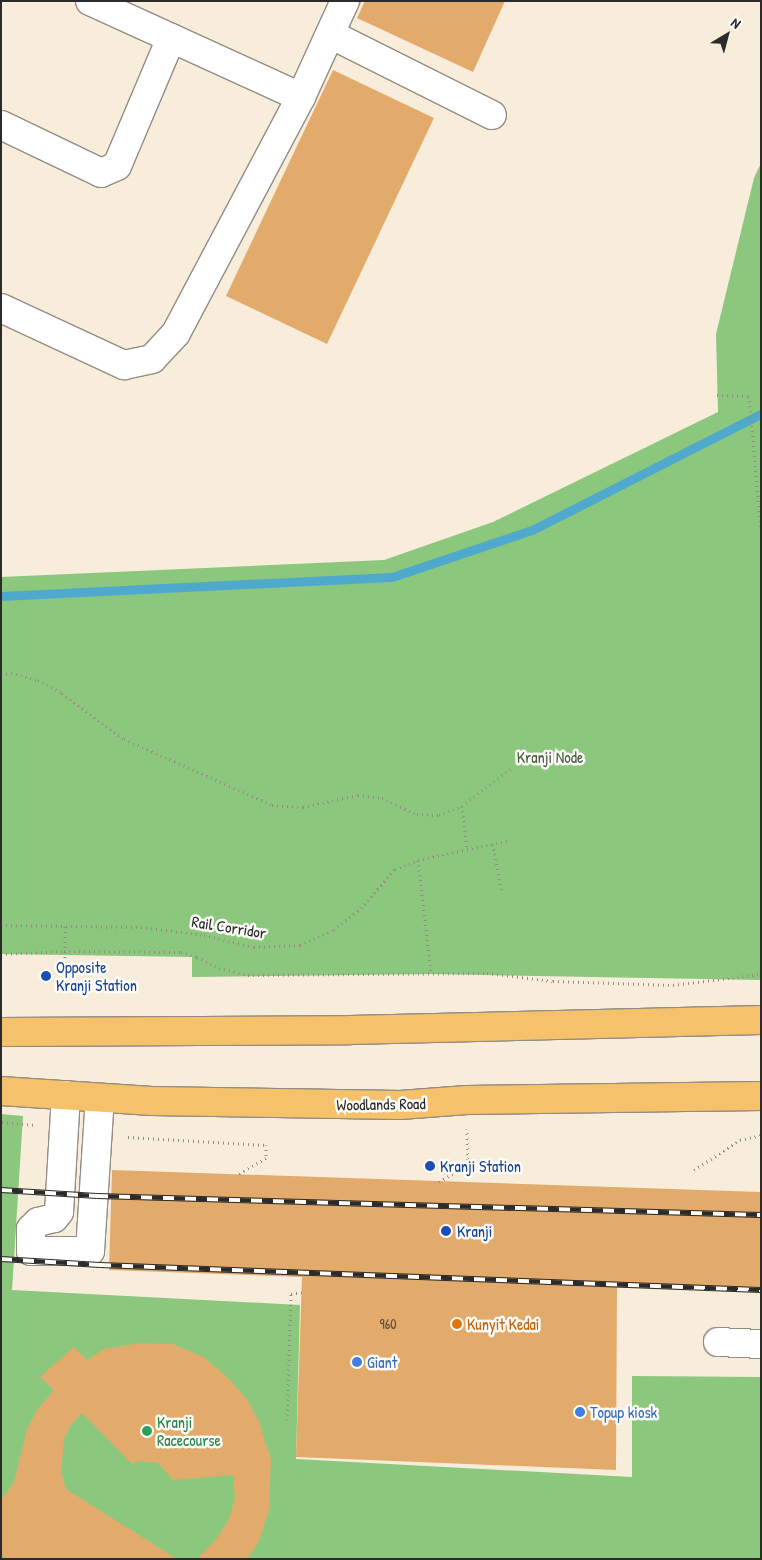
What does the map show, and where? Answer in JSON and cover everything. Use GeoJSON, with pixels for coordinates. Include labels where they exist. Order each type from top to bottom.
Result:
{"type":"FeatureCollection","features":[{"type":"Feature","properties":{"kind":"main road"},"geometry":{"type":"LineString","coordinates":[[1,1032],[368,1030],[758,1021]]}},
{"type":"Feature","properties":{"kind":"main road","name":"Woodlands Road"},"geometry":{"type":"LineString","coordinates":[[1,1091],[100,1098],[400,1106],[467,1100],[761,1096]]}},
{"type":"Feature","properties":{"kind":"lane"},"geometry":{"type":"LineString","coordinates":[[90,1],[302,97]]}},
{"type":"Feature","properties":{"kind":"lane"},"geometry":{"type":"LineString","coordinates":[[1,308],[124,365],[152,359],[176,334],[302,97],[345,1]]}},
{"type":"Feature","properties":{"kind":"lane"},"geometry":{"type":"LineString","coordinates":[[330,34],[492,115]]}},
{"type":"Feature","properties":{"kind":"lane"},"geometry":{"type":"LineString","coordinates":[[1,125],[101,173],[117,166],[171,38]]}},
{"type":"Feature","properties":{"kind":"lane"},"geometry":{"type":"LineString","coordinates":[[66,1095],[59,1212],[54,1218],[38,1222],[31,1229],[32,1251],[90,1251],[100,1098]]}},
{"type":"Feature","properties":{"kind":"lane"},"geometry":{"type":"LineString","coordinates":[[718,1342],[761,1344]]}},
{"type":"Feature","properties":{"kind":"path"},"geometry":{"type":"LineString","coordinates":[[717,395],[749,396],[761,531]]}},
{"type":"Feature","properties":{"kind":"path"},"geometry":{"type":"LineString","coordinates":[[1,674],[11,673],[38,680],[62,693],[124,739],[272,806],[303,807],[358,795],[382,798],[417,814],[439,815],[462,806],[511,769]]}},
{"type":"Feature","properties":{"kind":"path"},"geometry":{"type":"LineString","coordinates":[[462,806],[467,849]]}},
{"type":"Feature","properties":{"kind":"path","name":"Rail Corridor"},"geometry":{"type":"LineString","coordinates":[[1,925],[140,927],[204,935],[254,947],[300,945],[334,930],[361,908],[395,869],[418,860],[511,840]]}},
{"type":"Feature","properties":{"kind":"path"},"geometry":{"type":"LineString","coordinates":[[492,844],[502,893]]}},
{"type":"Feature","properties":{"kind":"path"},"geometry":{"type":"LineString","coordinates":[[418,860],[431,974]]}},
{"type":"Feature","properties":{"kind":"path"},"geometry":{"type":"LineString","coordinates":[[65,926],[65,976]]}},
{"type":"Feature","properties":{"kind":"path"},"geometry":{"type":"LineString","coordinates":[[1,954],[64,951],[181,952],[197,956],[220,968],[248,975],[488,973],[553,981],[673,985],[761,974]]}},
{"type":"Feature","properties":{"kind":"path"},"geometry":{"type":"LineString","coordinates":[[439,1182],[468,1164],[467,1100]]}},
{"type":"Feature","properties":{"kind":"path"},"geometry":{"type":"LineString","coordinates":[[694,1170],[740,1140],[761,1135]]}},
{"type":"Feature","properties":{"kind":"path"},"geometry":{"type":"LineString","coordinates":[[128,1137],[266,1145],[266,1158],[238,1175]]}},
{"type":"Feature","properties":{"kind":"path"},"geometry":{"type":"LineString","coordinates":[[288,1420],[291,1294],[302,1292]]}},
{"type":"Feature","properties":{"kind":"green space","name":"Kranji Node"},"geometry":{"type":"Polygon","coordinates":[[[761,163],[761,980],[431,974],[192,977],[192,957],[1,954],[1,577],[384,560],[493,522],[718,412],[716,334],[754,178],[761,163]]]}},
{"type":"Feature","properties":{"kind":"green space"},"geometry":{"type":"Polygon","coordinates":[[[1,1114],[23,1116],[12,1290],[300,1305],[296,1459],[632,1477],[632,1376],[761,1377],[761,1559],[1,1559],[1,1114]]]}},
{"type":"Feature","properties":{"kind":"building"},"geometry":{"type":"Polygon","coordinates":[[[365,1],[505,1],[473,72],[357,18],[365,1]]]}},
{"type":"Feature","properties":{"kind":"building"},"geometry":{"type":"Polygon","coordinates":[[[333,70],[434,118],[327,344],[226,296],[333,70]]]}},
{"type":"Feature","properties":{"kind":"building"},"geometry":{"type":"Polygon","coordinates":[[[112,1170],[761,1192],[761,1292],[617,1287],[616,1470],[296,1457],[302,1277],[109,1270],[112,1170]]]}},
{"type":"Feature","properties":{"kind":"building"},"geometry":{"type":"Polygon","coordinates":[[[141,1343],[173,1344],[205,1358],[230,1380],[248,1401],[259,1422],[271,1459],[269,1510],[259,1541],[247,1559],[197,1559],[217,1538],[229,1519],[235,1498],[233,1475],[173,1480],[158,1463],[139,1461],[132,1464],[82,1413],[70,1426],[64,1439],[61,1472],[66,1489],[177,1559],[8,1559],[1,1555],[1,1500],[14,1482],[27,1429],[37,1410],[54,1390],[40,1377],[74,1347],[87,1360],[104,1349],[141,1343]]]}},
{"type":"Feature","properties":{"kind":"waterway"},"geometry":{"type":"LineString","coordinates":[[1,596],[392,577],[532,530],[761,414]]}},
{"type":"Feature","properties":{"kind":"railway"},"geometry":{"type":"LineString","coordinates":[[1,1190],[97,1196],[761,1215]]}},
{"type":"Feature","properties":{"kind":"railway"},"geometry":{"type":"LineString","coordinates":[[1,1259],[100,1265],[761,1290]]}},
{"type":"Feature","properties":{"kind":"place","name":"Opposite Kranji Station"},"geometry":{"type":"Point","coordinates":[46,976]}},
{"type":"Feature","properties":{"kind":"place","name":"Kranji Station"},"geometry":{"type":"Point","coordinates":[430,1166]}},
{"type":"Feature","properties":{"kind":"place","name":"Kranji"},"geometry":{"type":"Point","coordinates":[446,1231]}},
{"type":"Feature","properties":{"kind":"place","name":"Kunyit Kedai"},"geometry":{"type":"Point","coordinates":[457,1324]}},
{"type":"Feature","properties":{"kind":"place","name":"Giant"},"geometry":{"type":"Point","coordinates":[357,1362]}},
{"type":"Feature","properties":{"kind":"place","name":"Topup kiosk"},"geometry":{"type":"Point","coordinates":[580,1412]}},
{"type":"Feature","properties":{"kind":"place","name":"Kranji Racecourse"},"geometry":{"type":"Point","coordinates":[147,1431]}}]}
